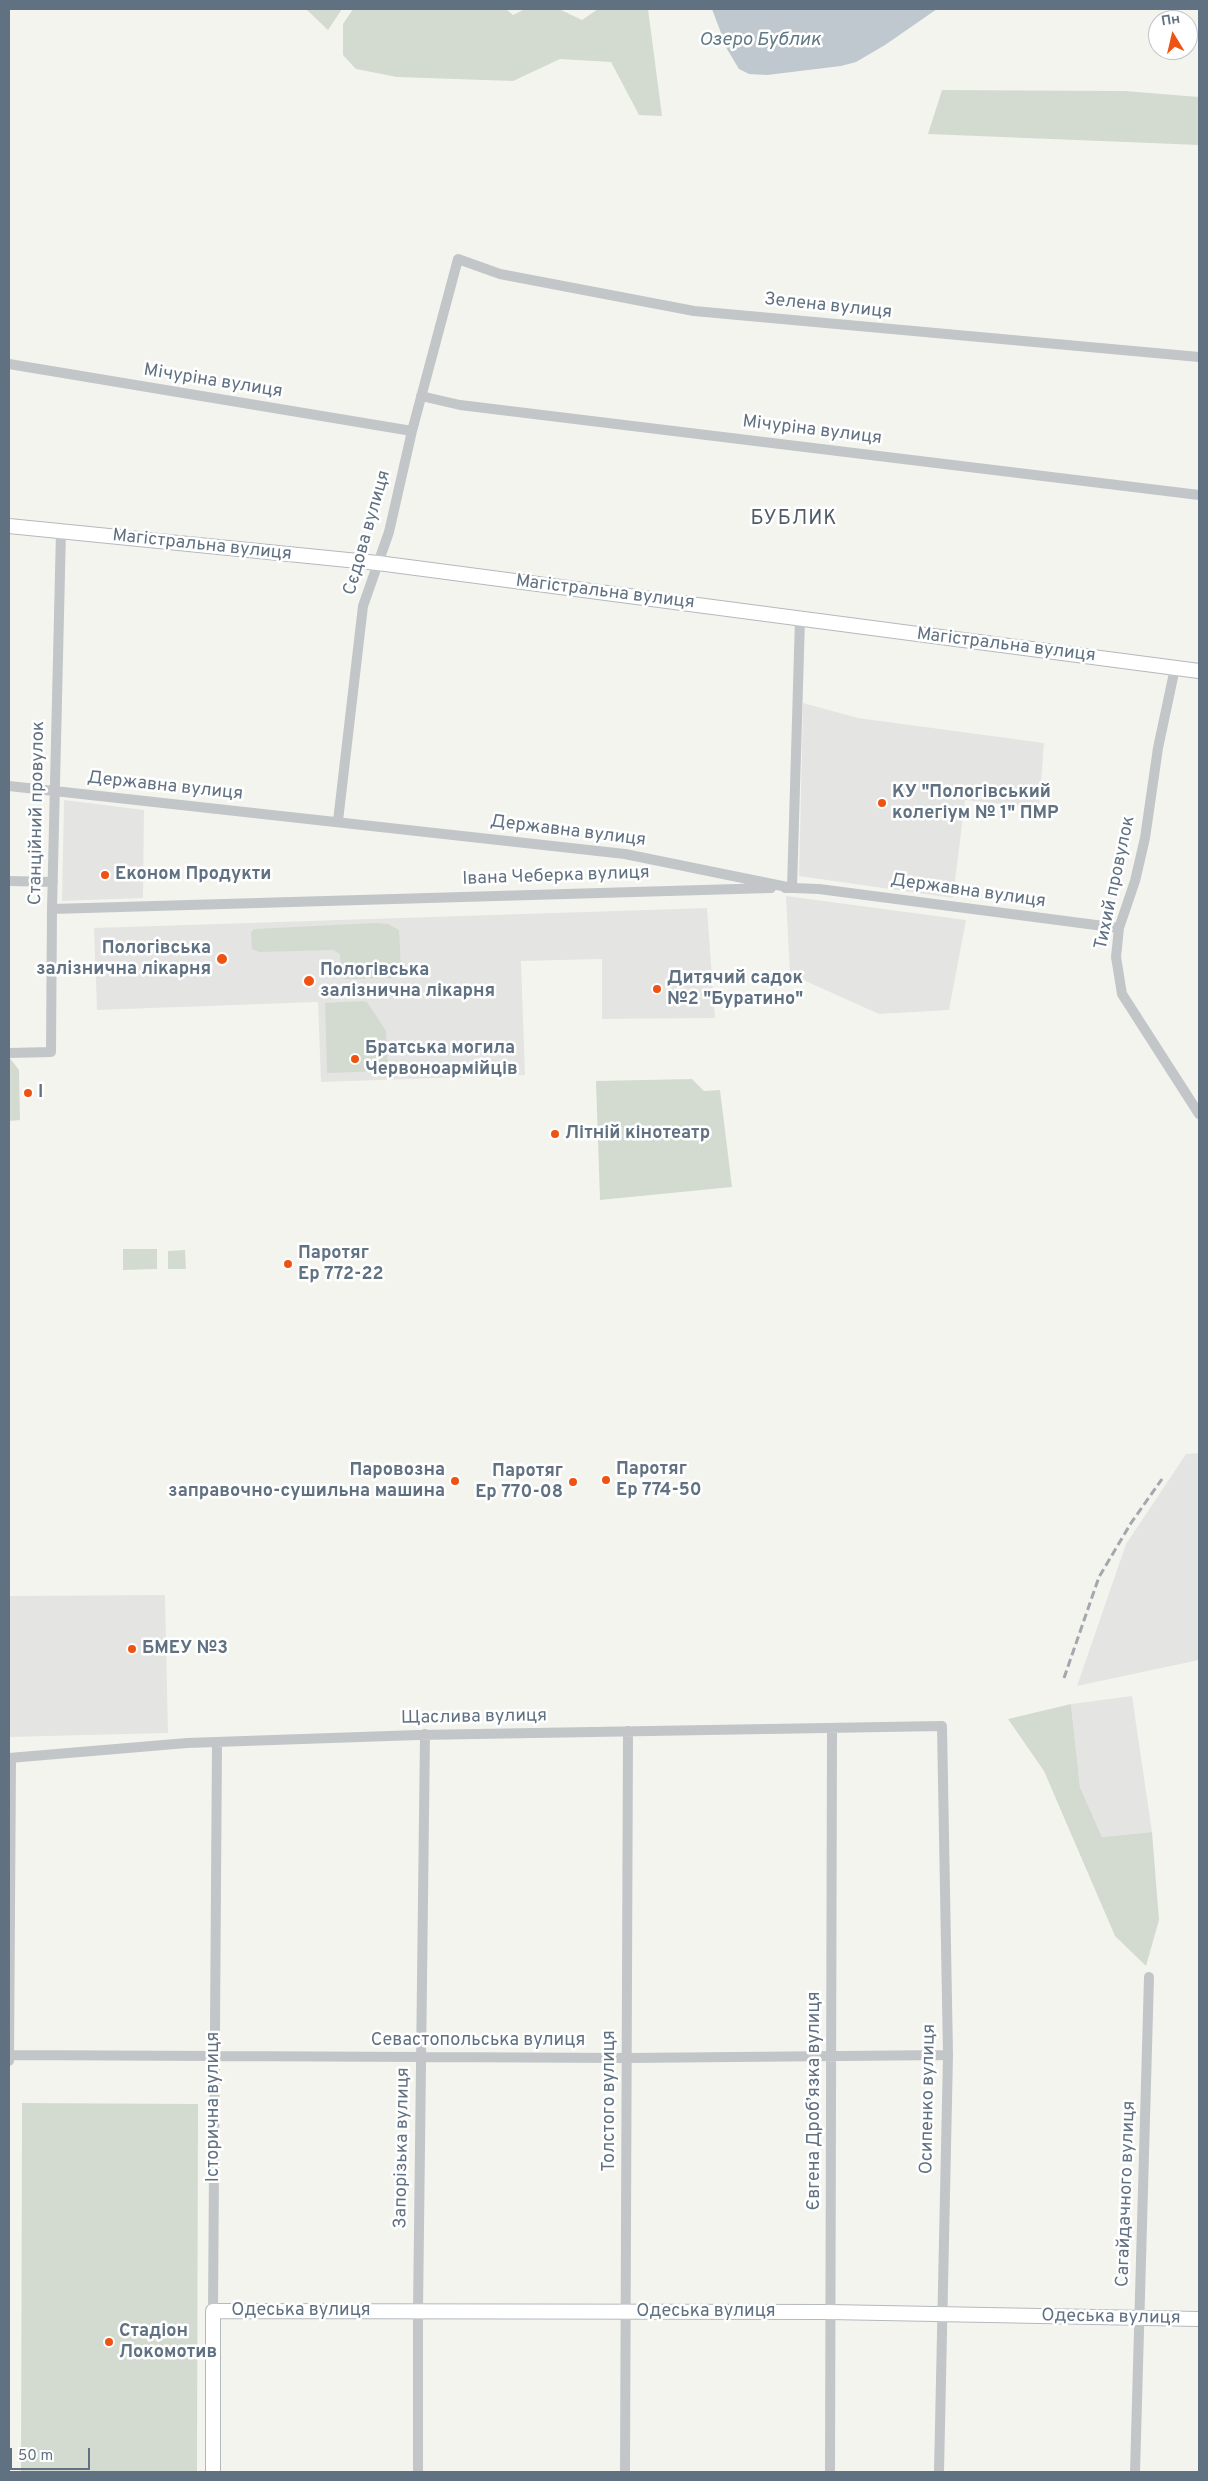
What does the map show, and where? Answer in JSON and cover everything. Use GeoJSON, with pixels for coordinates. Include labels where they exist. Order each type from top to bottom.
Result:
{"type":"FeatureCollection","features":[{"type":"Feature","properties":{"kind":"main road","name":"Магістральна вулиця"},"geometry":{"type":"LineString","coordinates":[[9,526],[378,563],[1199,671]]}},
{"type":"Feature","properties":{"kind":"main road","name":"Одеська вулиця"},"geometry":{"type":"LineString","coordinates":[[213,2311],[829,2312],[1199,2319]]}},
{"type":"Feature","properties":{"kind":"main road","name":"Історична вулиця"},"geometry":{"type":"LineString","coordinates":[[213,2311],[213,2472]]}},
{"type":"Feature","properties":{"kind":"street","name":"Зелена вулиця"},"geometry":{"type":"LineString","coordinates":[[458,259],[500,274],[694,311],[1199,357]]}},
{"type":"Feature","properties":{"kind":"street","name":"Сєдова вулиця"},"geometry":{"type":"LineString","coordinates":[[338,821],[363,606],[389,532],[412,431],[458,259]]}},
{"type":"Feature","properties":{"kind":"street","name":"Мічуріна вулиця"},"geometry":{"type":"LineString","coordinates":[[9,364],[412,431]]}},
{"type":"Feature","properties":{"kind":"street","name":"Мічуріна вулиця"},"geometry":{"type":"LineString","coordinates":[[421,396],[460,405],[1199,495]]}},
{"type":"Feature","properties":{"kind":"street","name":"Станційний провулок"},"geometry":{"type":"LineString","coordinates":[[9,1053],[51,1052],[52,908],[61,531]]}},
{"type":"Feature","properties":{"kind":"street"},"geometry":{"type":"LineString","coordinates":[[792,888],[800,619]]}},
{"type":"Feature","properties":{"kind":"street","name":"Тихий провулок"},"geometry":{"type":"LineString","coordinates":[[1175,668],[1158,748],[1144,838],[1135,881],[1119,928],[1116,957],[1122,994],[1199,1114]]}},
{"type":"Feature","properties":{"kind":"street","name":"Державна вулиця"},"geometry":{"type":"LineString","coordinates":[[9,786],[632,855],[792,888],[819,889],[1119,928]]}},
{"type":"Feature","properties":{"kind":"street"},"geometry":{"type":"LineString","coordinates":[[9,881],[53,882]]}},
{"type":"Feature","properties":{"kind":"street","name":"Івана Чеберка вулиця"},"geometry":{"type":"LineString","coordinates":[[52,908],[654,890],[792,888]]}},
{"type":"Feature","properties":{"kind":"street","name":"Щаслива вулиця"},"geometry":{"type":"LineString","coordinates":[[10,1758],[217,1743],[425,1734],[942,1726]]}},
{"type":"Feature","properties":{"kind":"street","name":"Осипенко вулиця"},"geometry":{"type":"LineString","coordinates":[[939,2472],[948,2056],[942,1726]]}},
{"type":"Feature","properties":{"kind":"street","name":"Євгена Дроб’язка вулиця"},"geometry":{"type":"LineString","coordinates":[[830,2472],[832,1729]]}},
{"type":"Feature","properties":{"kind":"street","name":"Толстого вулиця"},"geometry":{"type":"LineString","coordinates":[[625,2472],[628,1730]]}},
{"type":"Feature","properties":{"kind":"street","name":"Запорізька вулиця"},"geometry":{"type":"LineString","coordinates":[[418,2472],[420,2058],[425,1734]]}},
{"type":"Feature","properties":{"kind":"street","name":"Історична вулиця"},"geometry":{"type":"LineString","coordinates":[[213,2311],[217,1743]]}},
{"type":"Feature","properties":{"kind":"street"},"geometry":{"type":"LineString","coordinates":[[9,2060],[10,1758]]}},
{"type":"Feature","properties":{"kind":"street","name":"Сагайдачного вулиця"},"geometry":{"type":"LineString","coordinates":[[1135,2472],[1149,1977]]}},
{"type":"Feature","properties":{"kind":"street","name":"Севастопольська вулиця"},"geometry":{"type":"LineString","coordinates":[[9,2055],[420,2058],[948,2056]]}},
{"type":"Feature","properties":{"kind":"shaded area"},"geometry":{"type":"Polygon","coordinates":[[[306,9],[342,9],[328,30],[306,9]]]}},
{"type":"Feature","properties":{"kind":"shaded area"},"geometry":{"type":"Polygon","coordinates":[[[353,9],[506,9],[513,15],[525,9],[559,9],[582,20],[598,9],[648,9],[662,116],[639,115],[611,62],[560,59],[513,81],[397,77],[356,69],[343,55],[343,24],[353,9]]]}},
{"type":"Feature","properties":{"kind":"shaded area"},"geometry":{"type":"Polygon","coordinates":[[[942,90],[1125,91],[1199,97],[1199,145],[928,134],[942,90]]]}},
{"type":"Feature","properties":{"kind":"shaded area","name":"КУ \"Пологівський колегіум № 1\" ПМР"},"geometry":{"type":"Polygon","coordinates":[[[803,703],[858,718],[1044,743],[1039,808],[965,800],[953,898],[799,876],[803,703]]]}},
{"type":"Feature","properties":{"kind":"shaded area"},"geometry":{"type":"Polygon","coordinates":[[[64,800],[144,810],[143,898],[62,901],[64,800]]]}},
{"type":"Feature","properties":{"kind":"shaded area"},"geometry":{"type":"Polygon","coordinates":[[[786,896],[966,920],[949,1010],[879,1014],[790,974],[786,896]]]}},
{"type":"Feature","properties":{"kind":"shaded area","name":"Пологівська залізнична лікарня"},"geometry":{"type":"Polygon","coordinates":[[[707,908],[715,1018],[602,1019],[602,959],[521,961],[525,1075],[321,1082],[318,1002],[97,1010],[94,928],[707,908]]]}},
{"type":"Feature","properties":{"kind":"shaded area"},"geometry":{"type":"Polygon","coordinates":[[[388,924],[399,930],[401,968],[400,974],[395,978],[344,979],[341,975],[340,954],[333,950],[260,952],[252,949],[251,933],[254,929],[388,924]]]}},
{"type":"Feature","properties":{"kind":"shaded area"},"geometry":{"type":"Polygon","coordinates":[[[367,1002],[386,1031],[388,1071],[327,1073],[325,1003],[367,1002]]]}},
{"type":"Feature","properties":{"kind":"shaded area"},"geometry":{"type":"Polygon","coordinates":[[[9,1057],[19,1070],[20,1120],[9,1121],[9,1057]]]}},
{"type":"Feature","properties":{"kind":"shaded area"},"geometry":{"type":"Polygon","coordinates":[[[692,1079],[704,1091],[720,1090],[732,1187],[600,1200],[596,1081],[692,1079]]]}},
{"type":"Feature","properties":{"kind":"shaded area"},"geometry":{"type":"Polygon","coordinates":[[[123,1249],[157,1249],[157,1269],[123,1270],[123,1249]]]}},
{"type":"Feature","properties":{"kind":"shaded area"},"geometry":{"type":"Polygon","coordinates":[[[185,1250],[186,1269],[168,1269],[168,1251],[185,1250]]]}},
{"type":"Feature","properties":{"kind":"shaded area"},"geometry":{"type":"Polygon","coordinates":[[[1199,1453],[1199,1660],[1077,1686],[1126,1544],[1186,1454],[1199,1453]]]}},
{"type":"Feature","properties":{"kind":"shaded area"},"geometry":{"type":"Polygon","coordinates":[[[165,1595],[168,1733],[9,1737],[9,1596],[165,1595]]]}},
{"type":"Feature","properties":{"kind":"shaded area"},"geometry":{"type":"Polygon","coordinates":[[[1132,1696],[1152,1832],[1102,1837],[1080,1787],[1071,1704],[1132,1696]]]}},
{"type":"Feature","properties":{"kind":"shaded area"},"geometry":{"type":"Polygon","coordinates":[[[1071,1704],[1080,1787],[1102,1837],[1152,1832],[1159,1920],[1146,1966],[1115,1936],[1044,1771],[1008,1719],[1071,1704]]]}},
{"type":"Feature","properties":{"kind":"shaded area","name":"Стадіон Локомотив"},"geometry":{"type":"Polygon","coordinates":[[[22,2103],[198,2104],[197,2472],[21,2472],[22,2103]]]}},
{"type":"Feature","properties":{"kind":"water","name":"Озеро Бублик"},"geometry":{"type":"Polygon","coordinates":[[[712,9],[937,9],[885,45],[856,62],[841,66],[767,75],[749,74],[739,69],[727,49],[712,9]]]}},
{"type":"Feature","properties":{"kind":"railway"},"geometry":{"type":"LineString","coordinates":[[1064,1678],[1099,1577],[1131,1523],[1162,1479]]}},
{"type":"Feature","properties":{"kind":"place","name":"КУ \"Пологівський колегіум № 1\" ПМР"},"geometry":{"type":"Point","coordinates":[882,803]}},
{"type":"Feature","properties":{"kind":"place","name":"Економ Продукти"},"geometry":{"type":"Point","coordinates":[105,875]}},
{"type":"Feature","properties":{"kind":"place","name":"Пологiвська залiзнична лiкарня"},"geometry":{"type":"Point","coordinates":[222,959]}},
{"type":"Feature","properties":{"kind":"place","name":"Пологівська залізнична лікарня"},"geometry":{"type":"Point","coordinates":[309,981]}},
{"type":"Feature","properties":{"kind":"place","name":"Дитячий садок №2 \"Буратино\""},"geometry":{"type":"Point","coordinates":[657,989]}},
{"type":"Feature","properties":{"kind":"place","name":"Братська могила Червоноармійців"},"geometry":{"type":"Point","coordinates":[355,1059]}},
{"type":"Feature","properties":{"kind":"place","name":"І"},"geometry":{"type":"Point","coordinates":[28,1093]}},
{"type":"Feature","properties":{"kind":"place","name":"Літній кінотеатр"},"geometry":{"type":"Point","coordinates":[555,1134]}},
{"type":"Feature","properties":{"kind":"place","name":"Паротяг Ер 772-22"},"geometry":{"type":"Point","coordinates":[288,1264]}},
{"type":"Feature","properties":{"kind":"place","name":"Паротяг Ер 774-50"},"geometry":{"type":"Point","coordinates":[606,1480]}},
{"type":"Feature","properties":{"kind":"place","name":"Паровозна заправочно-сушильна машина"},"geometry":{"type":"Point","coordinates":[455,1481]}},
{"type":"Feature","properties":{"kind":"place","name":"Паротяг Ер 770-08"},"geometry":{"type":"Point","coordinates":[573,1482]}},
{"type":"Feature","properties":{"kind":"place","name":"БМЕУ №3"},"geometry":{"type":"Point","coordinates":[132,1649]}},
{"type":"Feature","properties":{"kind":"place","name":"Стадіон Локомотив"},"geometry":{"type":"Point","coordinates":[109,2342]}},
{"type":"Feature","properties":{"kind":"district","name":"БУБЛИК"},"geometry":{"type":"Point","coordinates":[794,520]}}]}
